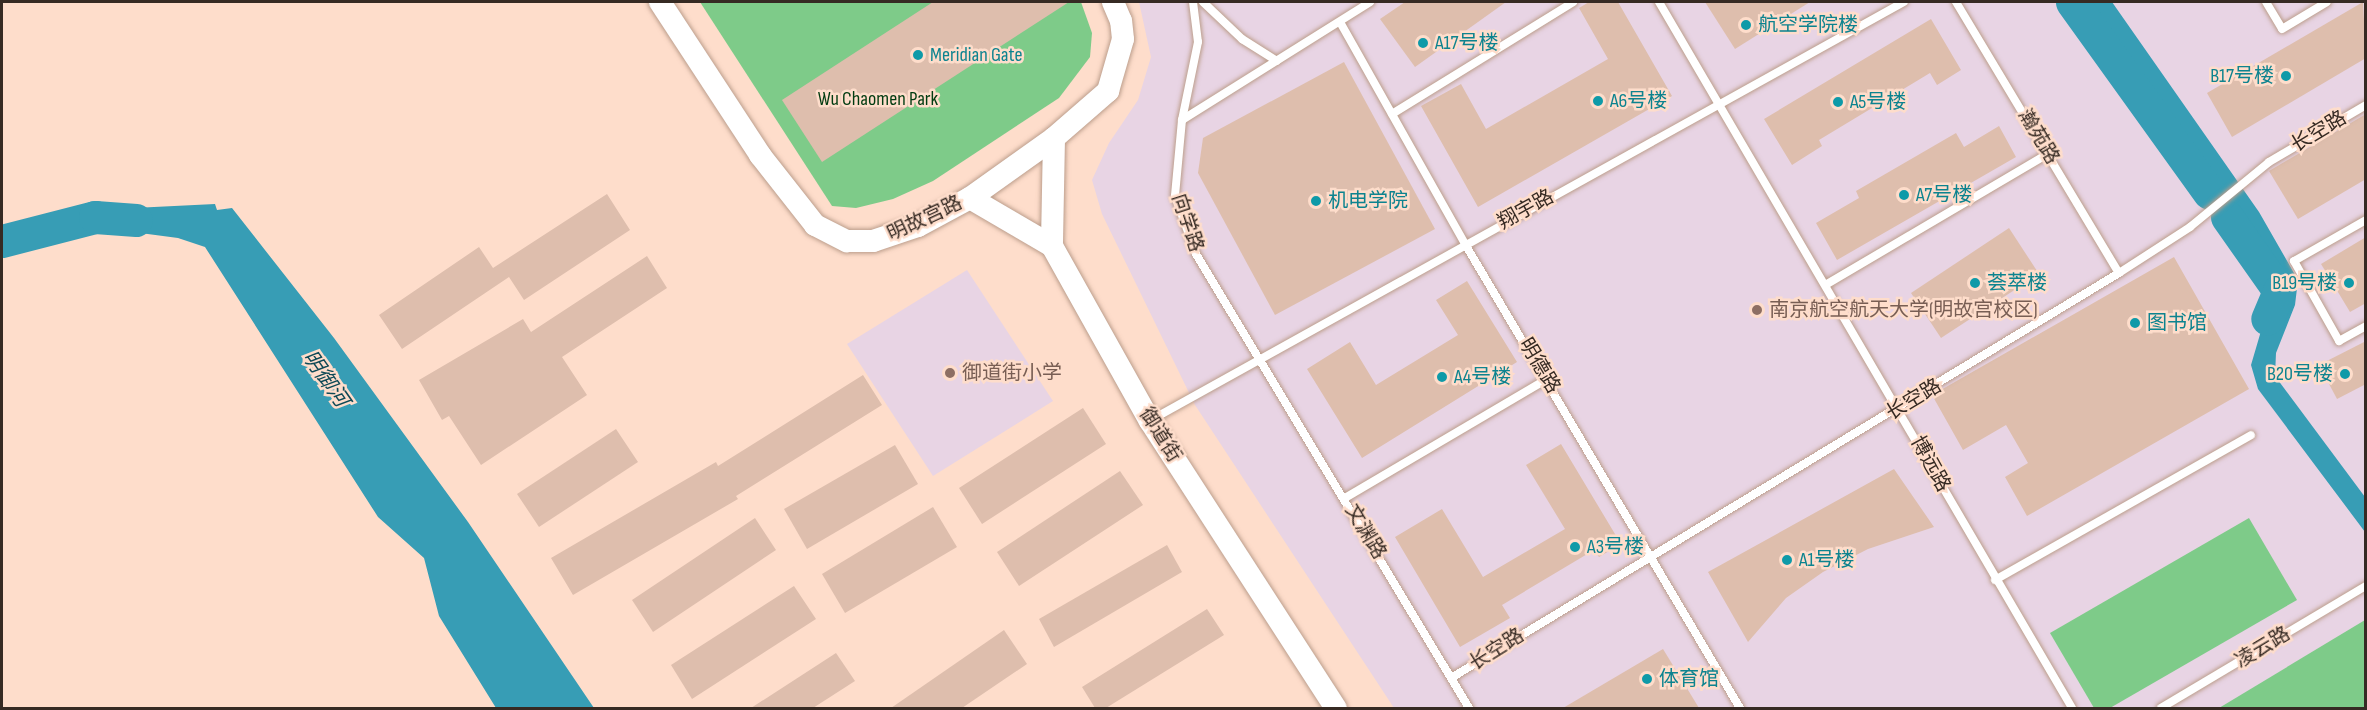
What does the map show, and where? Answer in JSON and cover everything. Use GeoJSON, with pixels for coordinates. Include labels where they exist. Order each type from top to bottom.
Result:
{"type":"FeatureCollection","features":[{"type":"Feature","properties":{"kind":"main road","name":"明故宫路"},"geometry":{"type":"LineString","coordinates":[[660,2],[760,155],[815,225],[847,241],[873,242],[918,226],[970,198],[1054,138],[1108,92],[1116,74],[1123,39],[1121,21],[1113,2]]}},
{"type":"Feature","properties":{"kind":"main road"},"geometry":{"type":"LineString","coordinates":[[970,198],[1052,246],[1054,138]]}},
{"type":"Feature","properties":{"kind":"main road","name":"御道街"},"geometry":{"type":"LineString","coordinates":[[1052,246],[1150,421],[1336,708]]}},
{"type":"Feature","properties":{"kind":"lane","name":"向学路"},"geometry":{"type":"LineString","coordinates":[[1193,2],[1198,42],[1182,120],[1175,196],[1196,254],[1258,358]]}},
{"type":"Feature","properties":{"kind":"lane"},"geometry":{"type":"LineString","coordinates":[[1203,2],[1242,39],[1277,61]]}},
{"type":"Feature","properties":{"kind":"lane"},"geometry":{"type":"LineString","coordinates":[[1182,120],[1370,2]]}},
{"type":"Feature","properties":{"kind":"lane"},"geometry":{"type":"LineString","coordinates":[[1392,114],[1573,2]]}},
{"type":"Feature","properties":{"kind":"lane","name":"博远路"},"geometry":{"type":"LineString","coordinates":[[1659,2],[1718,105],[1827,284],[1995,580],[2072,708]]}},
{"type":"Feature","properties":{"kind":"lane","name":"翔宇路"},"geometry":{"type":"LineString","coordinates":[[1150,421],[1258,358],[1904,2]]}},
{"type":"Feature","properties":{"kind":"lane","name":"瀚苑路"},"geometry":{"type":"LineString","coordinates":[[1956,2],[2119,273]]}},
{"type":"Feature","properties":{"kind":"lane"},"geometry":{"type":"LineString","coordinates":[[2266,2],[2282,29],[2327,2]]}},
{"type":"Feature","properties":{"kind":"lane","name":"明德路"},"geometry":{"type":"LineString","coordinates":[[1340,22],[1466,244],[1548,379],[1740,708]]}},
{"type":"Feature","properties":{"kind":"lane","name":"长空路"},"geometry":{"type":"LineString","coordinates":[[1451,678],[1650,555],[1899,409],[2119,273],[2190,227],[2269,162],[2366,105]]}},
{"type":"Feature","properties":{"kind":"lane"},"geometry":{"type":"LineString","coordinates":[[1827,284],[2048,154]]}},
{"type":"Feature","properties":{"kind":"lane"},"geometry":{"type":"LineString","coordinates":[[2366,220],[2294,261],[2339,341],[2366,326]]}},
{"type":"Feature","properties":{"kind":"lane","name":"文渊路"},"geometry":{"type":"LineString","coordinates":[[1258,358],[1345,498],[1469,708]]}},
{"type":"Feature","properties":{"kind":"lane"},"geometry":{"type":"LineString","coordinates":[[1345,498],[1548,379]]}},
{"type":"Feature","properties":{"kind":"lane"},"geometry":{"type":"LineString","coordinates":[[1995,580],[2252,435]]}},
{"type":"Feature","properties":{"kind":"lane","name":"凌云路"},"geometry":{"type":"LineString","coordinates":[[2161,708],[2366,586]]}},
{"type":"Feature","properties":{"kind":"shaded area","name":"南京航空航天大学(明故宫校区)"},"geometry":{"type":"Polygon","coordinates":[[[1139,2],[2365,2],[2365,708],[1394,708],[1195,405],[1102,214],[1092,180],[1109,143],[1138,100],[1151,57],[1139,2]]]}},
{"type":"Feature","properties":{"kind":"shaded area","name":"御道街小学"},"geometry":{"type":"Polygon","coordinates":[[[967,270],[1053,401],[933,476],[847,344],[967,270]]]}},
{"type":"Feature","properties":{"kind":"green space","name":"Wu Chaomen Park"},"geometry":{"type":"Polygon","coordinates":[[[700,2],[1081,2],[1092,33],[1090,57],[1059,98],[933,181],[893,199],[856,208],[832,206],[700,2]]]}},
{"type":"Feature","properties":{"kind":"green space"},"geometry":{"type":"Polygon","coordinates":[[[2249,518],[2297,600],[2110,708],[2094,708],[2050,633],[2249,518]]]}},
{"type":"Feature","properties":{"kind":"green space"},"geometry":{"type":"Polygon","coordinates":[[[2365,620],[2365,708],[2219,708],[2365,620]]]}},
{"type":"Feature","properties":{"kind":"water"},"geometry":{"type":"Polygon","coordinates":[[[2084,2],[2112,2],[2259,212],[2298,280],[2295,305],[2276,353],[2275,376],[2365,497],[2365,532],[2258,389],[2251,365],[2271,297],[2269,273],[2084,2]]]}},
{"type":"Feature","properties":{"kind":"water"},"geometry":{"type":"Polygon","coordinates":[[[215,204],[217,210],[232,208],[334,338],[468,522],[594,708],[496,708],[439,616],[424,558],[378,517],[205,247],[178,238],[110,229],[90,232],[93,210],[215,204]]]}},
{"type":"Feature","properties":{"kind":"building","name":"Meridian Gate"},"geometry":{"type":"Polygon","coordinates":[[[933,2],[1069,2],[822,162],[782,100],[933,2]]]}},
{"type":"Feature","properties":{"kind":"building","name":"A17号楼"},"geometry":{"type":"Polygon","coordinates":[[[1405,2],[1506,2],[1415,67],[1380,19],[1405,2]]]}},
{"type":"Feature","properties":{"kind":"building","name":"A6号楼"},"geometry":{"type":"Polygon","coordinates":[[[1589,2],[1618,2],[1672,96],[1478,207],[1421,106],[1461,84],[1486,129],[1608,59],[1579,8],[1589,2]]]}},
{"type":"Feature","properties":{"kind":"building","name":"航空学院楼"},"geometry":{"type":"Polygon","coordinates":[[[1705,2],[1810,2],[1735,49],[1705,2]]]}},
{"type":"Feature","properties":{"kind":"building","name":"B17号楼"},"geometry":{"type":"Polygon","coordinates":[[[2363,2],[2366,58],[2232,137],[2207,93],[2363,2]]]}},
{"type":"Feature","properties":{"kind":"building","name":"A5号楼"},"geometry":{"type":"Polygon","coordinates":[[[1931,19],[1961,70],[1937,85],[1930,73],[1819,140],[1822,146],[1792,165],[1764,119],[1931,19]]]}},
{"type":"Feature","properties":{"kind":"building","name":"机电学院"},"geometry":{"type":"Polygon","coordinates":[[[1344,62],[1435,229],[1275,315],[1198,173],[1203,138],[1344,62]]]}},
{"type":"Feature","properties":{"kind":"building"},"geometry":{"type":"Polygon","coordinates":[[[2366,114],[2366,179],[2298,219],[2269,171],[2366,114]]]}},
{"type":"Feature","properties":{"kind":"building","name":"A7号楼"},"geometry":{"type":"Polygon","coordinates":[[[1999,126],[2016,157],[1837,260],[1816,223],[1859,198],[1856,191],[1956,133],[1964,147],[1999,126]]]}},
{"type":"Feature","properties":{"kind":"building"},"geometry":{"type":"Polygon","coordinates":[[[607,194],[630,230],[524,300],[509,277],[402,349],[379,315],[479,247],[493,268],[607,194]]]}},
{"type":"Feature","properties":{"kind":"building","name":"荟萃楼"},"geometry":{"type":"Polygon","coordinates":[[[2009,228],[2039,274],[1941,338],[1911,293],[2009,228]]]}},
{"type":"Feature","properties":{"kind":"building","name":"B19号楼"},"geometry":{"type":"Polygon","coordinates":[[[2366,237],[2366,303],[2350,312],[2321,264],[2366,237]]]}},
{"type":"Feature","properties":{"kind":"building"},"geometry":{"type":"Polygon","coordinates":[[[647,256],[667,288],[562,357],[587,395],[481,465],[449,416],[442,420],[419,380],[523,319],[531,332],[647,256]]]}},
{"type":"Feature","properties":{"kind":"building","name":"图书馆"},"geometry":{"type":"Polygon","coordinates":[[[2174,257],[2249,389],[2027,516],[2005,477],[2028,463],[2006,425],[1963,450],[1932,395],[2174,257]]]}},
{"type":"Feature","properties":{"kind":"building","name":"A4号楼"},"geometry":{"type":"Polygon","coordinates":[[[1467,281],[1517,362],[1362,458],[1307,369],[1350,342],[1376,385],[1458,335],[1436,300],[1467,281]]]}},
{"type":"Feature","properties":{"kind":"building","name":"B20号楼"},"geometry":{"type":"Polygon","coordinates":[[[2366,341],[2366,384],[2337,399],[2319,365],[2366,341]]]}},
{"type":"Feature","properties":{"kind":"building"},"geometry":{"type":"Polygon","coordinates":[[[863,375],[882,405],[736,496],[738,499],[573,595],[551,558],[716,462],[718,466],[863,375]]]}},
{"type":"Feature","properties":{"kind":"building"},"geometry":{"type":"Polygon","coordinates":[[[1083,408],[1106,444],[982,524],[959,488],[1083,408]]]}},
{"type":"Feature","properties":{"kind":"building"},"geometry":{"type":"Polygon","coordinates":[[[616,429],[638,462],[539,527],[517,494],[616,429]]]}},
{"type":"Feature","properties":{"kind":"building","name":"A3号楼"},"geometry":{"type":"Polygon","coordinates":[[[1561,444],[1621,544],[1599,557],[1594,550],[1502,605],[1510,618],[1460,647],[1395,537],[1442,509],[1483,577],[1565,529],[1526,465],[1561,444]]]}},
{"type":"Feature","properties":{"kind":"building"},"geometry":{"type":"Polygon","coordinates":[[[895,445],[918,484],[807,549],[784,509],[895,445]]]}},
{"type":"Feature","properties":{"kind":"building","name":"A1号楼"},"geometry":{"type":"Polygon","coordinates":[[[1894,469],[1934,527],[1868,549],[1823,572],[1786,598],[1748,642],[1708,572],[1894,469]]]}},
{"type":"Feature","properties":{"kind":"building"},"geometry":{"type":"Polygon","coordinates":[[[1120,471],[1143,505],[1019,586],[997,552],[1120,471]]]}},
{"type":"Feature","properties":{"kind":"building"},"geometry":{"type":"Polygon","coordinates":[[[933,507],[957,547],[845,613],[822,574],[933,507]]]}},
{"type":"Feature","properties":{"kind":"building"},"geometry":{"type":"Polygon","coordinates":[[[755,518],[776,550],[653,632],[632,600],[755,518]]]}},
{"type":"Feature","properties":{"kind":"building"},"geometry":{"type":"Polygon","coordinates":[[[1167,545],[1182,572],[1054,647],[1039,619],[1167,545]]]}},
{"type":"Feature","properties":{"kind":"building"},"geometry":{"type":"Polygon","coordinates":[[[794,586],[816,619],[692,699],[671,665],[794,586]]]}},
{"type":"Feature","properties":{"kind":"building"},"geometry":{"type":"Polygon","coordinates":[[[1207,609],[1224,635],[1106,708],[1095,708],[1082,687],[1207,609]]]}},
{"type":"Feature","properties":{"kind":"building"},"geometry":{"type":"Polygon","coordinates":[[[1004,630],[1027,664],[962,708],[891,708],[1004,630]]]}},
{"type":"Feature","properties":{"kind":"building","name":"体育馆"},"geometry":{"type":"Polygon","coordinates":[[[1663,649],[1699,708],[1563,708],[1663,649]]]}},
{"type":"Feature","properties":{"kind":"building"},"geometry":{"type":"Polygon","coordinates":[[[836,653],[855,681],[813,708],[751,708],[836,653]]]}},
{"type":"Feature","properties":{"kind":"waterway"},"geometry":{"type":"LineString","coordinates":[[2072,2],[2209,193]]}},
{"type":"Feature","properties":{"kind":"waterway","name":"明御河"},"geometry":{"type":"LineString","coordinates":[[2,241],[95,217],[136,220]]}},
{"type":"Feature","properties":{"kind":"waterway"},"geometry":{"type":"LineString","coordinates":[[2227,217],[2279,291],[2267,319]]}},
{"type":"Feature","properties":{"kind":"place","name":"航空学院楼"},"geometry":{"type":"Point","coordinates":[1746,25]}},
{"type":"Feature","properties":{"kind":"place","name":"A17号楼"},"geometry":{"type":"Point","coordinates":[1423,43]}},
{"type":"Feature","properties":{"kind":"place","name":"Meridian Gate"},"geometry":{"type":"Point","coordinates":[918,55]}},
{"type":"Feature","properties":{"kind":"place","name":"B17号楼"},"geometry":{"type":"Point","coordinates":[2286,76]}},
{"type":"Feature","properties":{"kind":"place","name":"A6号楼"},"geometry":{"type":"Point","coordinates":[1598,101]}},
{"type":"Feature","properties":{"kind":"place","name":"A5号楼"},"geometry":{"type":"Point","coordinates":[1838,102]}},
{"type":"Feature","properties":{"kind":"place","name":"A7号楼"},"geometry":{"type":"Point","coordinates":[1904,195]}},
{"type":"Feature","properties":{"kind":"place","name":"机电学院"},"geometry":{"type":"Point","coordinates":[1316,201]}},
{"type":"Feature","properties":{"kind":"place","name":"荟萃楼"},"geometry":{"type":"Point","coordinates":[1975,283]}},
{"type":"Feature","properties":{"kind":"place","name":"B19号楼"},"geometry":{"type":"Point","coordinates":[2349,283]}},
{"type":"Feature","properties":{"kind":"place","name":"南京航空航天大学(明故宫校区)"},"geometry":{"type":"Point","coordinates":[1757,310]}},
{"type":"Feature","properties":{"kind":"place","name":"图书馆"},"geometry":{"type":"Point","coordinates":[2135,323]}},
{"type":"Feature","properties":{"kind":"place","name":"御道街小学"},"geometry":{"type":"Point","coordinates":[950,373]}},
{"type":"Feature","properties":{"kind":"place","name":"B20号楼"},"geometry":{"type":"Point","coordinates":[2345,374]}},
{"type":"Feature","properties":{"kind":"place","name":"A4号楼"},"geometry":{"type":"Point","coordinates":[1442,377]}},
{"type":"Feature","properties":{"kind":"place","name":"A3号楼"},"geometry":{"type":"Point","coordinates":[1575,547]}},
{"type":"Feature","properties":{"kind":"place","name":"A1号楼"},"geometry":{"type":"Point","coordinates":[1787,560]}},
{"type":"Feature","properties":{"kind":"place","name":"体育馆"},"geometry":{"type":"Point","coordinates":[1647,679]}}]}
